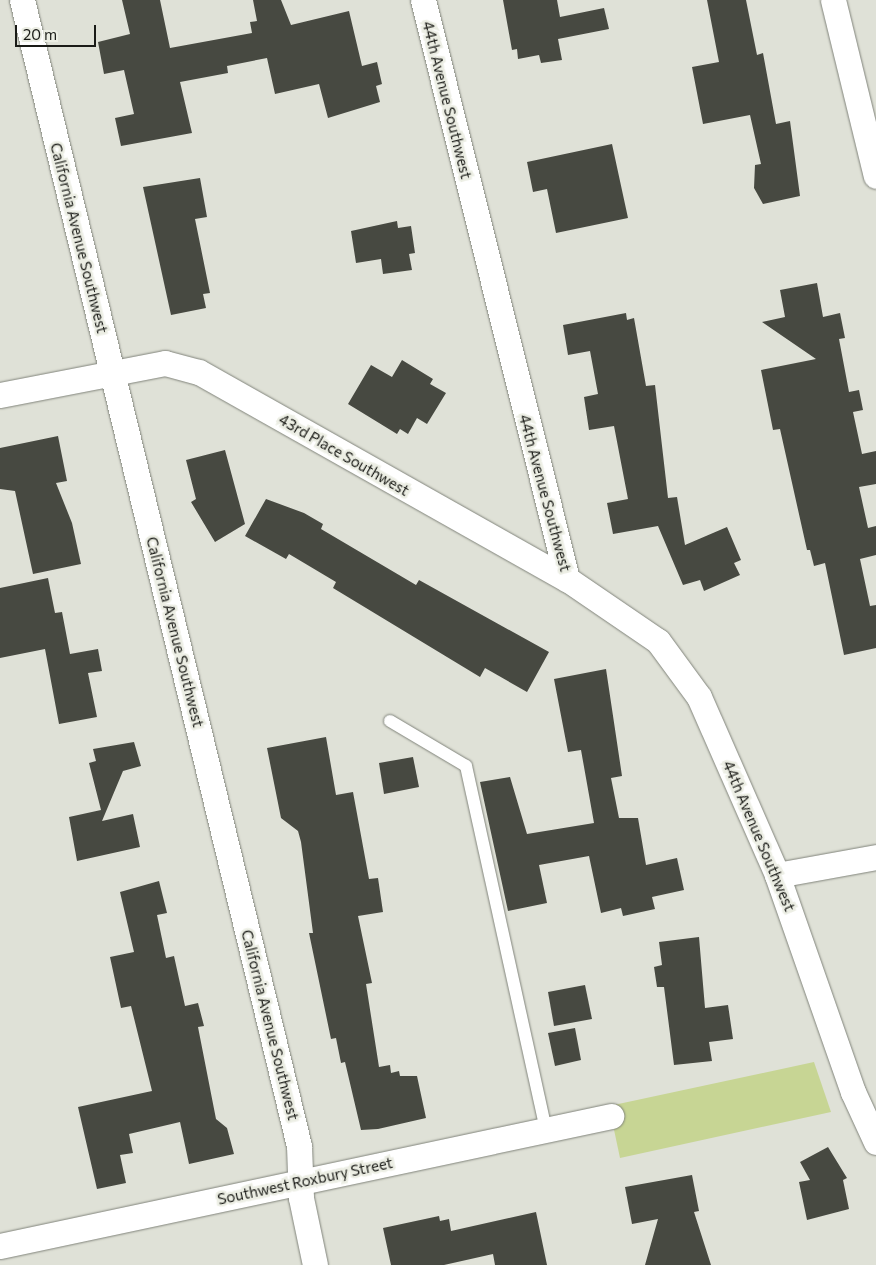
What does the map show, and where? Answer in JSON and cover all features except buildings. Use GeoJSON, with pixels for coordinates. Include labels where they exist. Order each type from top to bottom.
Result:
{"type":"FeatureCollection","features":[{"type":"Feature","properties":{"kind":"street","name":"California Avenue Southwest"},"geometry":{"type":"LineString","coordinates":[[22,0],[299,1146],[300,1183],[315,1265]]}},
{"type":"Feature","properties":{"kind":"street","name":"44th Avenue Southwest"},"geometry":{"type":"LineString","coordinates":[[423,0],[568,579],[658,641],[699,697],[777,875],[853,1092],[876,1142]]}},
{"type":"Feature","properties":{"kind":"street"},"geometry":{"type":"LineString","coordinates":[[833,0],[876,176]]}},
{"type":"Feature","properties":{"kind":"street","name":"43rd Place Southwest"},"geometry":{"type":"LineString","coordinates":[[0,395],[165,363],[199,372],[568,579]]}},
{"type":"Feature","properties":{"kind":"street"},"geometry":{"type":"LineString","coordinates":[[777,875],[876,857]]}},
{"type":"Feature","properties":{"kind":"street","name":"Southwest Roxbury Street"},"geometry":{"type":"LineString","coordinates":[[0,1246],[611,1116]]}},
{"type":"Feature","properties":{"kind":"lane"},"geometry":{"type":"LineString","coordinates":[[390,721],[466,766],[546,1130]]}},
{"type":"Feature","properties":{"kind":"green space"},"geometry":{"type":"Polygon","coordinates":[[[814,1062],[831,1112],[620,1158],[609,1106],[814,1062]]]}}]}
